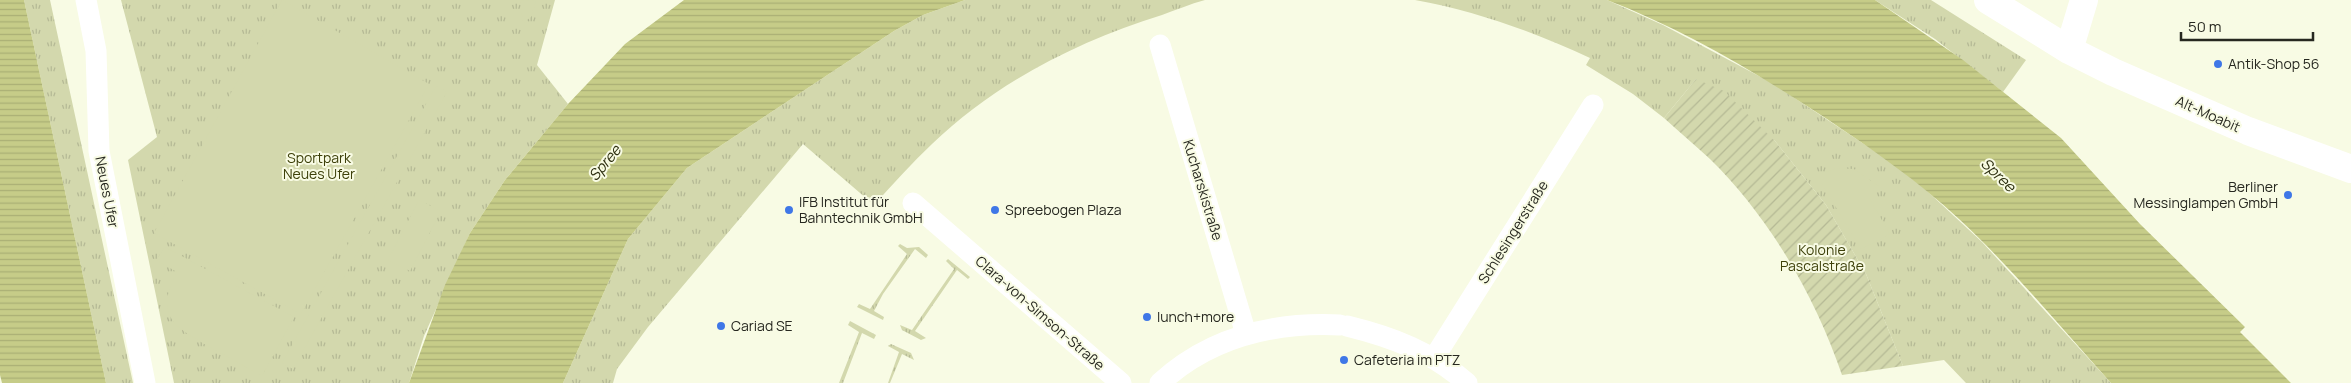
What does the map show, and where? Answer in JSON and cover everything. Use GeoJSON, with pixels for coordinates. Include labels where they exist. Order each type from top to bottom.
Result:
{"type":"FeatureCollection","features":[{"type":"Feature","properties":{"kind":"main road","name":"Alt-Moabit"},"geometry":{"type":"LineString","coordinates":[[1988,0],[2069,50],[2113,72],[2248,131],[2351,168]]}},
{"type":"Feature","properties":{"kind":"main road"},"geometry":{"type":"LineString","coordinates":[[2069,50],[2084,0]]}},
{"type":"Feature","properties":{"kind":"street","name":"Neues Ufer"},"geometry":{"type":"LineString","coordinates":[[86,0],[96,51],[99,151],[145,383]]}},
{"type":"Feature","properties":{"kind":"street","name":"Kucharskistraße"},"geometry":{"type":"LineString","coordinates":[[1160,45],[1246,334]]}},
{"type":"Feature","properties":{"kind":"street","name":"Schlesingerstraße"},"geometry":{"type":"LineString","coordinates":[[1434,358],[1593,105]]}},
{"type":"Feature","properties":{"kind":"street","name":"Clara-von-Simson-Straße"},"geometry":{"type":"LineString","coordinates":[[913,204],[1121,383]]}},
{"type":"Feature","properties":{"kind":"street"},"geometry":{"type":"LineString","coordinates":[[1160,383],[1202,353],[1246,334],[1293,325],[1343,326],[1382,335],[1434,358],[1467,383]]}},
{"type":"Feature","properties":{"kind":"green space"},"geometry":{"type":"Polygon","coordinates":[[[24,0],[50,0],[133,383],[106,383],[24,0]]]}},
{"type":"Feature","properties":{"kind":"green space","name":"Sportpark Neues Ufer"},"geometry":{"type":"Polygon","coordinates":[[[121,0],[555,0],[537,65],[568,104],[505,180],[470,233],[424,336],[409,383],[174,383],[128,160],[157,137],[121,0]]]}},
{"type":"Feature","properties":{"kind":"green space"},"geometry":{"type":"Polygon","coordinates":[[[282,0],[429,84],[301,314],[154,233],[282,0]]]}},
{"type":"Feature","properties":{"kind":"green space"},"geometry":{"type":"Polygon","coordinates":[[[520,0],[536,1],[531,17],[523,23],[520,0]]]}},
{"type":"Feature","properties":{"kind":"green space"},"geometry":{"type":"Polygon","coordinates":[[[965,0],[1205,0],[1099,38],[1039,66],[1011,83],[983,101],[932,144],[874,205],[803,144],[648,327],[617,369],[613,383],[563,383],[628,239],[687,168],[894,31],[923,15],[965,0]]]}},
{"type":"Feature","properties":{"kind":"green space"},"geometry":{"type":"Polygon","coordinates":[[[1415,0],[1607,0],[1663,25],[1772,83],[1894,164],[1926,190],[1982,242],[2111,383],[1966,383],[1944,360],[1903,366],[1866,274],[1826,205],[1775,141],[1696,79],[1664,118],[1633,94],[1586,65],[1590,58],[1504,23],[1460,10],[1415,0]]]}},
{"type":"Feature","properties":{"kind":"green space"},"geometry":{"type":"Polygon","coordinates":[[[1875,0],[1931,0],[2026,60],[2003,92],[1935,39],[1875,0]]]}},
{"type":"Feature","properties":{"kind":"green space","name":"Kolonie Pascalstraße"},"geometry":{"type":"Polygon","coordinates":[[[1696,79],[1724,91],[1775,141],[1826,205],[1866,274],[1903,366],[1842,375],[1831,345],[1804,287],[1771,232],[1732,182],[1710,159],[1664,118],[1696,79]]]}},
{"type":"Feature","properties":{"kind":"green space"},"geometry":{"type":"Polygon","coordinates":[[[436,86],[447,92],[293,369],[282,363],[436,86]]]}},
{"type":"Feature","properties":{"kind":"green space"},"geometry":{"type":"Polygon","coordinates":[[[1836,168],[1854,169],[1880,187],[1869,198],[1890,234],[1861,249],[1822,184],[1824,173],[1836,168]]]}},
{"type":"Feature","properties":{"kind":"green space"},"geometry":{"type":"Polygon","coordinates":[[[419,200],[441,211],[410,271],[388,260],[419,200]]]}},
{"type":"Feature","properties":{"kind":"green space"},"geometry":{"type":"Polygon","coordinates":[[[900,244],[907,248],[919,247],[928,255],[926,258],[915,249],[883,294],[874,311],[884,317],[883,320],[857,307],[859,304],[870,309],[907,254],[898,246],[900,244]]]}},
{"type":"Feature","properties":{"kind":"green space"},"geometry":{"type":"Polygon","coordinates":[[[165,247],[294,317],[262,376],[195,339],[170,317],[167,308],[167,298],[170,286],[177,272],[156,260],[165,247]]]}},
{"type":"Feature","properties":{"kind":"green space"},"geometry":{"type":"Polygon","coordinates":[[[948,259],[970,277],[968,279],[957,270],[915,331],[926,338],[921,340],[902,330],[900,325],[912,330],[954,269],[946,261],[948,259]]]}},
{"type":"Feature","properties":{"kind":"green space"},"geometry":{"type":"Polygon","coordinates":[[[850,321],[876,335],[874,339],[862,333],[843,383],[839,383],[859,332],[848,325],[850,321]]]}},
{"type":"Feature","properties":{"kind":"green space"},"geometry":{"type":"Polygon","coordinates":[[[891,344],[911,353],[914,360],[902,354],[890,383],[888,383],[899,352],[888,346],[891,344]]]}},
{"type":"Feature","properties":{"kind":"water"},"geometry":{"type":"Polygon","coordinates":[[[0,0],[24,0],[106,383],[2,383],[0,375],[0,0]]]}},
{"type":"Feature","properties":{"kind":"water","name":"Spree"},"geometry":{"type":"Polygon","coordinates":[[[684,0],[965,0],[923,15],[894,31],[687,168],[628,239],[563,383],[409,383],[445,285],[470,233],[505,180],[568,104],[625,44],[684,0]]]}},
{"type":"Feature","properties":{"kind":"water","name":"Spree"},"geometry":{"type":"Polygon","coordinates":[[[1607,0],[1875,0],[1963,60],[2061,138],[2140,224],[2245,327],[2240,332],[2291,383],[2111,383],[1999,258],[1959,219],[1911,179],[1827,119],[1747,69],[1664,25],[1607,0]]]}},
{"type":"Feature","properties":{"kind":"place","name":"Antik-Shop 56"},"geometry":{"type":"Point","coordinates":[2218,64]}},
{"type":"Feature","properties":{"kind":"place","name":"Berliner Messinglampen GmbH"},"geometry":{"type":"Point","coordinates":[2288,195]}},
{"type":"Feature","properties":{"kind":"place","name":"IFB Institut für Bahntechnik GmbH"},"geometry":{"type":"Point","coordinates":[789,210]}},
{"type":"Feature","properties":{"kind":"place","name":"Spreebogen Plaza"},"geometry":{"type":"Point","coordinates":[995,210]}},
{"type":"Feature","properties":{"kind":"place","name":"lunch+more"},"geometry":{"type":"Point","coordinates":[1147,317]}},
{"type":"Feature","properties":{"kind":"place","name":"Cariad SE"},"geometry":{"type":"Point","coordinates":[721,326]}},
{"type":"Feature","properties":{"kind":"place","name":"Cafeteria im PTZ"},"geometry":{"type":"Point","coordinates":[1344,360]}}]}
